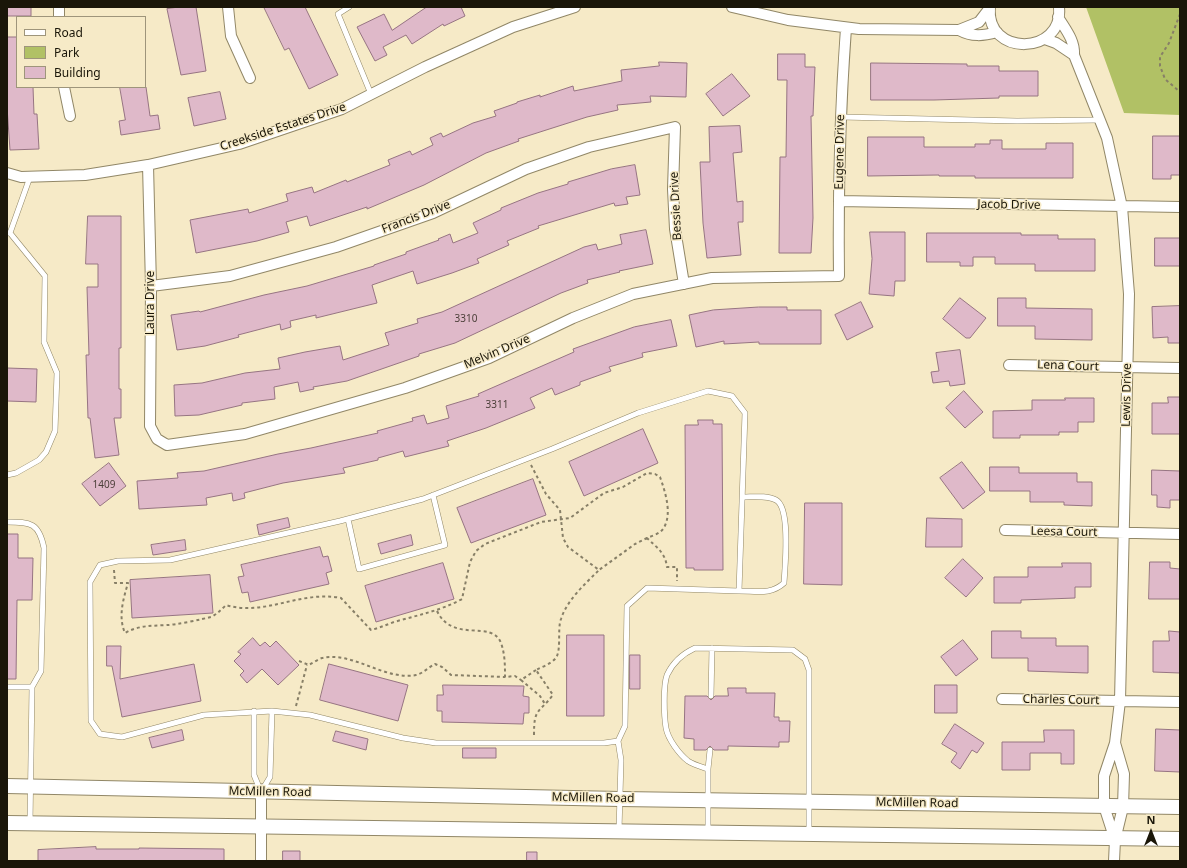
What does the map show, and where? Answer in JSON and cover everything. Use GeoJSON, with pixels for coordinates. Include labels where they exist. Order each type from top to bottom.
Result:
{"type":"FeatureCollection","features":[{"type":"Feature","properties":{"kind":"main road","name":"McMillen Road"},"geometry":{"type":"LineString","coordinates":[[7,786],[620,799],[1180,807]]}},
{"type":"Feature","properties":{"kind":"main road"},"geometry":{"type":"LineString","coordinates":[[7,823],[708,832],[1115,840],[1180,839]]}},
{"type":"Feature","properties":{"kind":"street"},"geometry":{"type":"LineString","coordinates":[[228,7],[231,36],[250,78]]}},
{"type":"Feature","properties":{"kind":"street","name":"Creekside Estates Drive"},"geometry":{"type":"LineString","coordinates":[[7,181],[25,177],[86,175],[148,165],[239,144],[342,109],[513,27],[573,7]]}},
{"type":"Feature","properties":{"kind":"street"},"geometry":{"type":"LineString","coordinates":[[732,7],[788,20],[846,28],[959,30],[979,22],[990,8]]}},
{"type":"Feature","properties":{"kind":"street"},"geometry":{"type":"LineString","coordinates":[[990,8],[991,21],[997,32],[1008,41],[1019,45],[1029,45],[1045,39],[1054,30],[1058,12]]}},
{"type":"Feature","properties":{"kind":"street","name":"Lewis Drive"},"geometry":{"type":"LineString","coordinates":[[1058,12],[1072,39],[1074,55],[1107,138],[1122,207],[1129,294],[1120,701],[1115,742],[1104,776],[1104,806],[1115,840]]}},
{"type":"Feature","properties":{"kind":"street","name":"Eugene Drive"},"geometry":{"type":"LineString","coordinates":[[839,276],[841,117],[846,28]]}},
{"type":"Feature","properties":{"kind":"street"},"geometry":{"type":"LineString","coordinates":[[959,30],[968,35],[984,36],[997,32]]}},
{"type":"Feature","properties":{"kind":"street"},"geometry":{"type":"LineString","coordinates":[[1045,39],[1056,42],[1074,55]]}},
{"type":"Feature","properties":{"kind":"street"},"geometry":{"type":"LineString","coordinates":[[64,88],[70,116]]}},
{"type":"Feature","properties":{"kind":"street","name":"Bessie Drive"},"geometry":{"type":"LineString","coordinates":[[675,127],[673,189],[675,229],[684,284]]}},
{"type":"Feature","properties":{"kind":"street","name":"Francis Drive"},"geometry":{"type":"LineString","coordinates":[[151,286],[230,276],[336,247],[433,213],[526,169],[590,147],[675,127]]}},
{"type":"Feature","properties":{"kind":"street","name":"Laura Drive"},"geometry":{"type":"LineString","coordinates":[[148,165],[151,286],[150,426],[157,439]]}},
{"type":"Feature","properties":{"kind":"street","name":"Creekside Estates Drive"},"geometry":{"type":"LineString","coordinates":[[7,173],[25,177]]}},
{"type":"Feature","properties":{"kind":"street","name":"Jacob Drive"},"geometry":{"type":"LineString","coordinates":[[839,201],[1180,208]]}},
{"type":"Feature","properties":{"kind":"street","name":"Melvin Drive"},"geometry":{"type":"LineString","coordinates":[[157,439],[167,445],[245,434],[405,388],[489,358],[573,318],[633,294],[712,278],[839,276]]}},
{"type":"Feature","properties":{"kind":"street","name":"Lena Court"},"geometry":{"type":"LineString","coordinates":[[1009,365],[1180,368]]}},
{"type":"Feature","properties":{"kind":"street","name":"Leesa Court"},"geometry":{"type":"LineString","coordinates":[[1005,530],[1180,534]]}},
{"type":"Feature","properties":{"kind":"street","name":"Charles Court"},"geometry":{"type":"LineString","coordinates":[[1002,699],[1180,702]]}},
{"type":"Feature","properties":{"kind":"street","name":"Lewis Drive"},"geometry":{"type":"LineString","coordinates":[[1114,861],[1115,840],[1123,807],[1124,774],[1115,742]]}},
{"type":"Feature","properties":{"kind":"street"},"geometry":{"type":"LineString","coordinates":[[261,792],[261,861]]}},
{"type":"Feature","properties":{"kind":"lane"},"geometry":{"type":"LineString","coordinates":[[350,7],[338,14],[372,94]]}},
{"type":"Feature","properties":{"kind":"lane"},"geometry":{"type":"LineString","coordinates":[[841,117],[1017,121],[1100,120]]}},
{"type":"Feature","properties":{"kind":"lane"},"geometry":{"type":"LineString","coordinates":[[7,475],[16,473],[39,460],[46,452],[55,431],[57,372],[44,342],[45,276],[8,232],[25,177]]}},
{"type":"Feature","properties":{"kind":"lane"},"geometry":{"type":"LineString","coordinates":[[618,742],[436,743],[403,738],[310,715],[272,711],[204,715],[122,737],[100,734],[91,721],[90,582],[100,565],[170,560],[348,519],[433,495],[638,413],[708,391],[732,396],[745,413],[740,591]]}},
{"type":"Feature","properties":{"kind":"lane"},"geometry":{"type":"LineString","coordinates":[[348,519],[359,569],[445,545],[433,495]]}},
{"type":"Feature","properties":{"kind":"lane"},"geometry":{"type":"LineString","coordinates":[[619,832],[621,760],[618,742],[625,726],[626,606],[647,588],[768,591],[776,590],[784,583],[785,515],[782,505],[776,500],[766,497],[743,497]]}},
{"type":"Feature","properties":{"kind":"lane"},"geometry":{"type":"LineString","coordinates":[[7,522],[32,525],[41,533],[44,548],[42,672],[32,687],[30,823]]}},
{"type":"Feature","properties":{"kind":"lane"},"geometry":{"type":"LineString","coordinates":[[708,769],[688,761],[674,744],[666,729],[666,677],[673,665],[684,653],[695,648],[793,650],[805,659],[809,670],[809,834]]}},
{"type":"Feature","properties":{"kind":"lane"},"geometry":{"type":"LineString","coordinates":[[711,696],[712,648]]}},
{"type":"Feature","properties":{"kind":"lane"},"geometry":{"type":"LineString","coordinates":[[7,687],[32,687]]}},
{"type":"Feature","properties":{"kind":"lane"},"geometry":{"type":"LineString","coordinates":[[254,711],[254,775],[261,792]]}},
{"type":"Feature","properties":{"kind":"lane"},"geometry":{"type":"LineString","coordinates":[[261,792],[270,777],[272,711]]}},
{"type":"Feature","properties":{"kind":"lane"},"geometry":{"type":"LineString","coordinates":[[708,832],[708,769],[710,750]]}},
{"type":"Feature","properties":{"kind":"path"},"geometry":{"type":"LineString","coordinates":[[1180,14],[1169,43],[1160,58],[1160,66],[1165,79],[1180,92]]}},
{"type":"Feature","properties":{"kind":"path"},"geometry":{"type":"LineString","coordinates":[[528,458],[544,490],[560,510],[562,519],[561,527],[568,547],[599,570]]}},
{"type":"Feature","properties":{"kind":"path"},"geometry":{"type":"LineString","coordinates":[[113,563],[115,583],[128,583],[122,600],[121,616],[125,633],[148,624],[169,625],[210,617],[220,612],[226,605],[248,609],[268,606],[314,595],[328,595],[341,598],[371,630],[437,610],[462,600],[470,562],[476,552],[485,544],[541,522],[570,518],[604,493],[623,486],[647,473],[655,474],[660,477],[664,487],[667,520],[659,533],[635,544],[599,570],[577,594],[560,620],[558,654],[555,659],[521,680]]}},
{"type":"Feature","properties":{"kind":"path"},"geometry":{"type":"LineString","coordinates":[[647,538],[660,549],[666,557],[668,567],[677,567],[678,589]]}},
{"type":"Feature","properties":{"kind":"path"},"geometry":{"type":"LineString","coordinates":[[437,610],[446,624],[455,628],[493,633],[501,642],[504,656],[505,677]]}},
{"type":"Feature","properties":{"kind":"path"},"geometry":{"type":"LineString","coordinates":[[294,713],[307,665],[322,658],[337,657],[396,674],[419,675],[426,668],[435,664],[442,667],[451,675],[514,676],[540,696],[546,704]]}},
{"type":"Feature","properties":{"kind":"path"},"geometry":{"type":"LineString","coordinates":[[299,661],[307,665]]}},
{"type":"Feature","properties":{"kind":"path"},"geometry":{"type":"LineString","coordinates":[[534,743],[534,718],[553,695],[536,670]]}},
{"type":"Feature","properties":{"kind":"green space"},"geometry":{"type":"Polygon","coordinates":[[[1086,7],[1180,7],[1180,115],[1124,113],[1086,7]]]}},
{"type":"Feature","properties":{"kind":"green space"},"geometry":{"type":"Polygon","coordinates":[[[910,860],[1180,860],[910,861],[910,860]]]}},
{"type":"Feature","properties":{"kind":"building"},"geometry":{"type":"Polygon","coordinates":[[[7,7],[31,7],[31,16],[7,16],[7,7]]]}},
{"type":"Feature","properties":{"kind":"building"},"geometry":{"type":"Polygon","coordinates":[[[196,7],[206,71],[181,75],[167,9],[196,7]]]}},
{"type":"Feature","properties":{"kind":"building"},"geometry":{"type":"Polygon","coordinates":[[[264,7],[305,7],[338,75],[309,89],[289,48],[285,50],[264,7]]]}},
{"type":"Feature","properties":{"kind":"building"},"geometry":{"type":"Polygon","coordinates":[[[427,7],[461,7],[465,16],[444,26],[443,24],[412,44],[406,35],[383,47],[387,55],[375,61],[357,27],[384,14],[392,30],[427,7]]]}},
{"type":"Feature","properties":{"kind":"building"},"geometry":{"type":"Polygon","coordinates":[[[7,37],[16,37],[16,88],[33,88],[34,114],[37,114],[39,149],[10,150],[7,107],[7,37]]]}},
{"type":"Feature","properties":{"kind":"building"},"geometry":{"type":"Polygon","coordinates":[[[778,54],[805,54],[805,67],[815,67],[813,116],[811,116],[813,218],[811,253],[779,253],[780,157],[786,157],[787,80],[778,80],[778,54]]]}},
{"type":"Feature","properties":{"kind":"building"},"geometry":{"type":"Polygon","coordinates":[[[659,62],[687,63],[686,97],[650,96],[651,102],[617,105],[618,110],[587,117],[518,139],[519,141],[486,153],[424,185],[367,209],[367,207],[310,226],[307,216],[286,222],[289,232],[257,241],[196,253],[190,220],[248,209],[249,213],[288,201],[286,194],[312,187],[314,193],[346,180],[347,182],[390,165],[388,160],[410,151],[412,155],[433,145],[430,138],[441,133],[443,137],[473,123],[496,116],[494,111],[517,102],[540,95],[540,97],[573,86],[574,91],[622,81],[621,70],[659,66],[659,62]]]}},
{"type":"Feature","properties":{"kind":"building"},"geometry":{"type":"Polygon","coordinates":[[[871,63],[967,64],[967,66],[999,66],[999,71],[1038,71],[1038,96],[999,96],[999,98],[934,100],[871,100],[871,63]]]}},
{"type":"Feature","properties":{"kind":"building"},"geometry":{"type":"Polygon","coordinates":[[[732,74],[750,96],[723,116],[706,94],[732,74]]]}},
{"type":"Feature","properties":{"kind":"building"},"geometry":{"type":"Polygon","coordinates":[[[146,87],[150,116],[158,115],[160,129],[121,135],[119,121],[125,120],[120,88],[146,87]]]}},
{"type":"Feature","properties":{"kind":"building"},"geometry":{"type":"Polygon","coordinates":[[[220,92],[226,119],[194,126],[188,98],[220,92]]]}},
{"type":"Feature","properties":{"kind":"building"},"geometry":{"type":"Polygon","coordinates":[[[740,126],[742,152],[733,153],[737,202],[743,201],[743,222],[738,222],[741,255],[707,258],[703,223],[700,162],[710,162],[709,127],[740,126]]]}},
{"type":"Feature","properties":{"kind":"building"},"geometry":{"type":"Polygon","coordinates":[[[1153,136],[1180,136],[1180,175],[1171,175],[1171,179],[1153,179],[1153,136]]]}},
{"type":"Feature","properties":{"kind":"building"},"geometry":{"type":"Polygon","coordinates":[[[868,137],[924,137],[924,147],[975,147],[975,144],[990,144],[990,140],[1002,140],[1002,149],[1046,149],[1046,143],[1073,143],[1073,178],[975,178],[975,176],[939,175],[868,176],[868,137]]]}},
{"type":"Feature","properties":{"kind":"building"},"geometry":{"type":"Polygon","coordinates":[[[635,165],[640,195],[626,197],[628,204],[615,206],[614,203],[538,226],[539,228],[507,241],[509,245],[477,259],[479,263],[452,273],[417,284],[413,271],[372,285],[377,303],[316,318],[316,315],[290,321],[291,327],[281,330],[280,324],[238,335],[239,337],[205,346],[177,350],[171,315],[200,312],[264,295],[307,286],[374,266],[406,254],[406,252],[439,240],[438,239],[450,234],[453,243],[478,233],[473,223],[501,210],[501,208],[538,193],[568,184],[568,182],[611,169],[635,165]]]}},
{"type":"Feature","properties":{"kind":"building"},"geometry":{"type":"Polygon","coordinates":[[[88,216],[121,216],[121,348],[119,348],[119,389],[121,389],[121,418],[114,418],[119,455],[95,458],[90,418],[88,418],[86,355],[89,355],[87,287],[98,287],[98,264],[86,264],[88,216]]]}},
{"type":"Feature","properties":{"kind":"building"},"geometry":{"type":"Polygon","coordinates":[[[646,230],[653,264],[619,271],[620,272],[587,280],[588,283],[561,293],[455,343],[419,354],[419,356],[347,381],[313,387],[314,389],[300,392],[298,382],[274,387],[275,399],[242,403],[242,405],[199,415],[175,416],[174,385],[202,383],[245,373],[280,369],[278,358],[305,352],[340,346],[343,360],[389,345],[385,333],[418,323],[417,319],[442,312],[584,247],[596,244],[598,250],[622,244],[620,235],[646,230]]]}},
{"type":"Feature","properties":{"kind":"building"},"geometry":{"type":"Polygon","coordinates":[[[870,232],[905,232],[905,281],[895,281],[894,296],[869,294],[872,259],[870,232]]]}},
{"type":"Feature","properties":{"kind":"building"},"geometry":{"type":"Polygon","coordinates":[[[927,233],[1021,233],[1021,235],[1058,235],[1058,239],[1095,239],[1095,271],[1035,271],[1035,264],[995,264],[995,257],[973,257],[973,266],[960,266],[960,262],[927,262],[927,233]]]}},
{"type":"Feature","properties":{"kind":"building"},"geometry":{"type":"Polygon","coordinates":[[[1155,238],[1180,238],[1180,266],[1155,266],[1155,238]]]}},
{"type":"Feature","properties":{"kind":"building"},"geometry":{"type":"Polygon","coordinates":[[[960,298],[986,318],[970,338],[966,338],[943,319],[960,298]]]}},
{"type":"Feature","properties":{"kind":"building"},"geometry":{"type":"Polygon","coordinates":[[[998,298],[1026,298],[1026,308],[1092,309],[1092,340],[1035,339],[1035,326],[998,326],[998,298]]]}},
{"type":"Feature","properties":{"kind":"building"},"geometry":{"type":"Polygon","coordinates":[[[861,302],[873,327],[847,340],[835,315],[861,302]]]}},
{"type":"Feature","properties":{"kind":"building"},"geometry":{"type":"Polygon","coordinates":[[[1180,306],[1180,343],[1168,343],[1168,337],[1153,338],[1152,307],[1180,306]]]}},
{"type":"Feature","properties":{"kind":"building"},"geometry":{"type":"Polygon","coordinates":[[[787,307],[787,310],[821,310],[821,344],[759,344],[759,342],[724,344],[724,341],[696,347],[689,315],[713,310],[787,307]]]}},
{"type":"Feature","properties":{"kind":"building"},"geometry":{"type":"Polygon","coordinates":[[[671,320],[677,346],[642,353],[643,357],[609,367],[611,371],[580,382],[580,385],[555,395],[552,388],[530,398],[535,408],[486,428],[447,441],[449,446],[405,457],[403,451],[378,458],[378,460],[343,468],[345,473],[283,483],[244,493],[245,498],[233,501],[232,493],[206,498],[207,505],[139,509],[137,481],[178,478],[177,473],[204,471],[378,433],[377,431],[413,421],[412,418],[424,415],[427,424],[449,418],[446,406],[479,396],[478,394],[574,352],[573,349],[634,327],[671,320]]]}},
{"type":"Feature","properties":{"kind":"building"},"geometry":{"type":"Polygon","coordinates":[[[960,350],[965,384],[950,386],[949,381],[933,383],[931,372],[939,371],[936,353],[960,350]]]}},
{"type":"Feature","properties":{"kind":"building"},"geometry":{"type":"Polygon","coordinates":[[[7,368],[37,369],[36,402],[7,401],[7,368]]]}},
{"type":"Feature","properties":{"kind":"building"},"geometry":{"type":"Polygon","coordinates":[[[964,391],[983,412],[965,428],[946,408],[964,391]]]}},
{"type":"Feature","properties":{"kind":"building"},"geometry":{"type":"Polygon","coordinates":[[[1168,397],[1180,397],[1180,434],[1152,434],[1152,403],[1168,403],[1168,397]]]}},
{"type":"Feature","properties":{"kind":"building"},"geometry":{"type":"Polygon","coordinates":[[[1065,398],[1094,398],[1094,422],[1078,422],[1078,432],[1059,432],[1059,435],[1020,435],[1020,438],[993,438],[993,411],[1032,410],[1032,400],[1065,400],[1065,398]]]}},
{"type":"Feature","properties":{"kind":"building"},"geometry":{"type":"Polygon","coordinates":[[[698,420],[713,420],[713,424],[722,424],[723,570],[694,570],[694,568],[686,568],[685,425],[698,425],[698,420]]]}},
{"type":"Feature","properties":{"kind":"building"},"geometry":{"type":"Polygon","coordinates":[[[643,429],[658,463],[584,496],[569,462],[643,429]]]}},
{"type":"Feature","properties":{"kind":"building"},"geometry":{"type":"Polygon","coordinates":[[[962,462],[985,492],[963,509],[940,478],[962,462]]]}},
{"type":"Feature","properties":{"kind":"building"},"geometry":{"type":"Polygon","coordinates":[[[109,463],[126,486],[100,506],[82,484],[109,463]]]}},
{"type":"Feature","properties":{"kind":"building"},"geometry":{"type":"Polygon","coordinates":[[[990,467],[1019,467],[1019,473],[1077,473],[1077,482],[1092,482],[1092,506],[1064,505],[1064,502],[1030,502],[1030,491],[990,491],[990,467]]]}},
{"type":"Feature","properties":{"kind":"building"},"geometry":{"type":"Polygon","coordinates":[[[1152,470],[1180,471],[1180,500],[1170,500],[1170,508],[1157,507],[1157,495],[1152,495],[1152,470]]]}},
{"type":"Feature","properties":{"kind":"building"},"geometry":{"type":"Polygon","coordinates":[[[533,479],[546,515],[471,543],[457,508],[533,479]]]}},
{"type":"Feature","properties":{"kind":"building"},"geometry":{"type":"Polygon","coordinates":[[[805,503],[842,503],[842,585],[804,584],[805,503]]]}},
{"type":"Feature","properties":{"kind":"building"},"geometry":{"type":"Polygon","coordinates":[[[288,518],[290,527],[259,535],[257,525],[288,518]]]}},
{"type":"Feature","properties":{"kind":"building"},"geometry":{"type":"Polygon","coordinates":[[[927,518],[962,519],[962,547],[926,547],[927,518]]]}},
{"type":"Feature","properties":{"kind":"building"},"geometry":{"type":"Polygon","coordinates":[[[7,534],[18,534],[18,558],[33,558],[32,600],[17,600],[16,679],[7,679],[7,534]]]}},
{"type":"Feature","properties":{"kind":"building"},"geometry":{"type":"Polygon","coordinates":[[[411,535],[413,545],[381,554],[378,544],[411,535]]]}},
{"type":"Feature","properties":{"kind":"building"},"geometry":{"type":"Polygon","coordinates":[[[185,540],[186,550],[153,555],[151,545],[185,540]]]}},
{"type":"Feature","properties":{"kind":"building"},"geometry":{"type":"Polygon","coordinates":[[[320,547],[323,557],[328,556],[332,571],[326,573],[329,584],[250,602],[248,592],[242,593],[238,577],[244,576],[241,565],[320,547]]]}},
{"type":"Feature","properties":{"kind":"building"},"geometry":{"type":"Polygon","coordinates":[[[963,559],[983,578],[966,597],[945,578],[963,559]]]}},
{"type":"Feature","properties":{"kind":"building"},"geometry":{"type":"Polygon","coordinates":[[[1150,562],[1170,562],[1170,568],[1180,569],[1180,599],[1149,599],[1150,562]]]}},
{"type":"Feature","properties":{"kind":"building"},"geometry":{"type":"Polygon","coordinates":[[[443,563],[454,599],[376,622],[365,586],[443,563]]]}},
{"type":"Feature","properties":{"kind":"building"},"geometry":{"type":"Polygon","coordinates":[[[1062,563],[1091,563],[1091,587],[1075,587],[1075,598],[1021,600],[1021,603],[994,603],[994,577],[1028,577],[1028,567],[1062,567],[1062,563]]]}},
{"type":"Feature","properties":{"kind":"building"},"geometry":{"type":"Polygon","coordinates":[[[210,575],[213,613],[132,618],[130,580],[210,575]]]}},
{"type":"Feature","properties":{"kind":"building"},"geometry":{"type":"Polygon","coordinates":[[[992,631],[1021,631],[1021,638],[1056,638],[1056,646],[1088,646],[1088,673],[1028,671],[1028,658],[992,658],[992,631]]]}},
{"type":"Feature","properties":{"kind":"building"},"geometry":{"type":"Polygon","coordinates":[[[1169,631],[1180,632],[1180,673],[1153,672],[1153,641],[1169,641],[1169,631]]]}},
{"type":"Feature","properties":{"kind":"building"},"geometry":{"type":"Polygon","coordinates":[[[567,635],[604,635],[604,716],[567,716],[567,635]]]}},
{"type":"Feature","properties":{"kind":"building"},"geometry":{"type":"Polygon","coordinates":[[[253,638],[260,646],[265,642],[270,647],[276,641],[299,665],[278,685],[262,669],[247,683],[240,675],[244,671],[234,661],[241,654],[238,652],[253,638]]]}},
{"type":"Feature","properties":{"kind":"building"},"geometry":{"type":"Polygon","coordinates":[[[963,640],[978,659],[956,676],[941,657],[963,640]]]}},
{"type":"Feature","properties":{"kind":"building"},"geometry":{"type":"Polygon","coordinates":[[[107,646],[121,646],[120,679],[194,664],[201,701],[122,717],[112,666],[107,666],[107,646]]]}},
{"type":"Feature","properties":{"kind":"building"},"geometry":{"type":"Polygon","coordinates":[[[630,655],[640,655],[640,689],[630,689],[630,655]]]}},
{"type":"Feature","properties":{"kind":"building"},"geometry":{"type":"Polygon","coordinates":[[[329,664],[408,685],[398,721],[320,700],[329,664]]]}},
{"type":"Feature","properties":{"kind":"building"},"geometry":{"type":"Polygon","coordinates":[[[443,685],[524,686],[523,696],[529,697],[529,713],[524,713],[523,724],[442,722],[442,711],[437,711],[437,695],[443,695],[443,685]]]}},
{"type":"Feature","properties":{"kind":"building"},"geometry":{"type":"Polygon","coordinates":[[[935,685],[957,685],[957,713],[935,713],[935,685]]]}},
{"type":"Feature","properties":{"kind":"building"},"geometry":{"type":"Polygon","coordinates":[[[728,688],[746,688],[746,693],[775,693],[774,717],[779,717],[779,721],[790,721],[789,742],[779,742],[779,747],[728,746],[728,750],[714,750],[710,746],[706,750],[694,750],[694,739],[684,738],[685,696],[707,696],[711,700],[715,696],[728,696],[728,688]]]}},
{"type":"Feature","properties":{"kind":"building"},"geometry":{"type":"Polygon","coordinates":[[[955,724],[984,743],[977,753],[972,750],[960,769],[951,762],[957,753],[942,744],[955,724]]]}},
{"type":"Feature","properties":{"kind":"building"},"geometry":{"type":"Polygon","coordinates":[[[1156,729],[1180,730],[1180,772],[1155,771],[1156,729]]]}},
{"type":"Feature","properties":{"kind":"building"},"geometry":{"type":"Polygon","coordinates":[[[182,730],[184,740],[152,748],[149,738],[182,730]]]}},
{"type":"Feature","properties":{"kind":"building"},"geometry":{"type":"Polygon","coordinates":[[[1044,730],[1074,730],[1074,764],[1061,764],[1061,753],[1030,753],[1030,770],[1002,770],[1002,742],[1044,742],[1044,730]]]}},
{"type":"Feature","properties":{"kind":"building"},"geometry":{"type":"Polygon","coordinates":[[[336,731],[368,739],[366,750],[333,741],[336,731]]]}},
{"type":"Feature","properties":{"kind":"building"},"geometry":{"type":"Polygon","coordinates":[[[463,748],[496,748],[496,758],[463,758],[463,748]]]}},
{"type":"Feature","properties":{"kind":"building"},"geometry":{"type":"Polygon","coordinates":[[[96,847],[96,849],[224,849],[224,861],[38,861],[38,850],[96,847]]]}},
{"type":"Feature","properties":{"kind":"building"},"geometry":{"type":"Polygon","coordinates":[[[283,851],[300,851],[300,861],[283,861],[283,851]]]}},
{"type":"Feature","properties":{"kind":"building"},"geometry":{"type":"Polygon","coordinates":[[[527,852],[537,852],[537,861],[527,861],[527,852]]]}}]}
